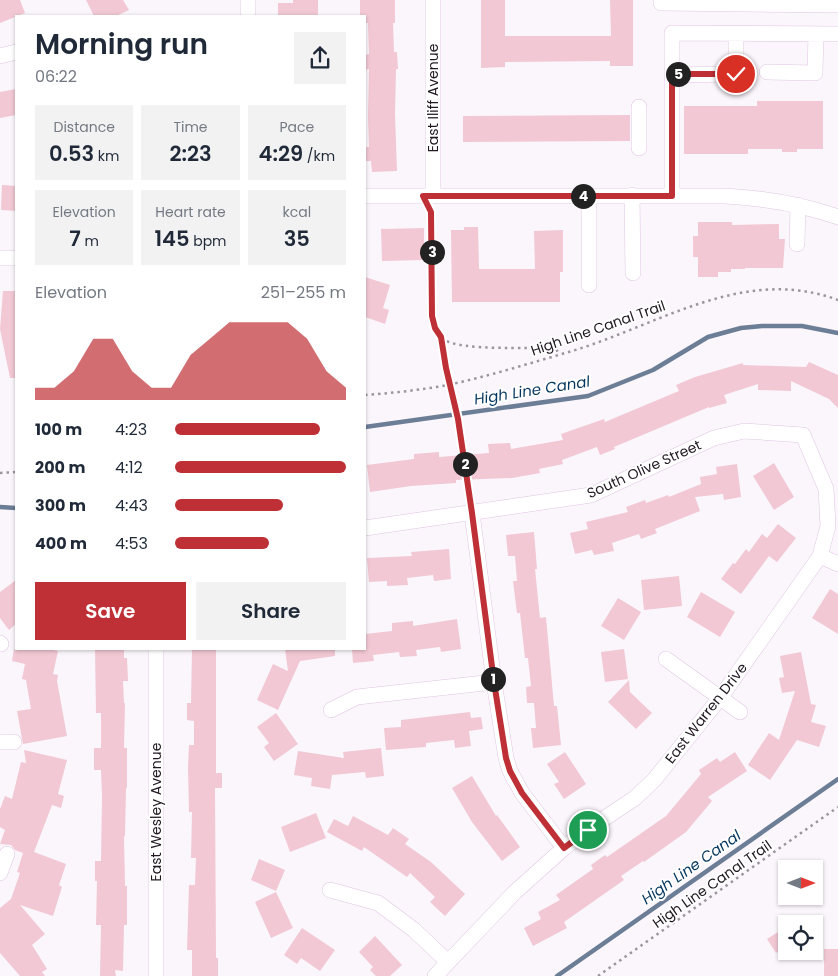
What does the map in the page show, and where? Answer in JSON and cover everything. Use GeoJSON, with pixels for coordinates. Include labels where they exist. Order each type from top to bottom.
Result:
{"type":"FeatureCollection","features":[{"type":"Feature","properties":{"kind":"street"},"geometry":{"type":"LineString","coordinates":[[248,0],[248,15]]}},
{"type":"Feature","properties":{"kind":"street","name":"East Iliff Avenue"},"geometry":{"type":"LineString","coordinates":[[428,196],[433,0]]}},
{"type":"Feature","properties":{"kind":"street"},"geometry":{"type":"LineString","coordinates":[[661,0],[661,3],[838,4]]}},
{"type":"Feature","properties":{"kind":"street"},"geometry":{"type":"LineString","coordinates":[[672,196],[672,33],[838,34]]}},
{"type":"Feature","properties":{"kind":"street"},"geometry":{"type":"LineString","coordinates":[[672,74],[736,74],[736,34]]}},
{"type":"Feature","properties":{"kind":"street"},"geometry":{"type":"LineString","coordinates":[[767,72],[815,73],[816,34]]}},
{"type":"Feature","properties":{"kind":"street"},"geometry":{"type":"LineString","coordinates":[[0,56],[15,52]]}},
{"type":"Feature","properties":{"kind":"street"},"geometry":{"type":"LineString","coordinates":[[639,107],[639,148]]}},
{"type":"Feature","properties":{"kind":"street"},"geometry":{"type":"LineString","coordinates":[[366,196],[738,196],[798,205],[838,217]]}},
{"type":"Feature","properties":{"kind":"street"},"geometry":{"type":"LineString","coordinates":[[589,196],[589,285]]}},
{"type":"Feature","properties":{"kind":"street"},"geometry":{"type":"LineString","coordinates":[[632,196],[633,273]]}},
{"type":"Feature","properties":{"kind":"street"},"geometry":{"type":"LineString","coordinates":[[797,244],[798,205]]}},
{"type":"Feature","properties":{"kind":"street"},"geometry":{"type":"LineString","coordinates":[[0,258],[15,258]]}},
{"type":"Feature","properties":{"kind":"street","name":"South Olive Street"},"geometry":{"type":"LineString","coordinates":[[366,528],[591,495],[714,438],[744,431]]}},
{"type":"Feature","properties":{"kind":"street","name":"East Warren Drive"},"geometry":{"type":"LineString","coordinates":[[435,976],[515,892],[564,848],[624,807],[647,787],[720,698],[820,556],[828,526],[826,489],[803,435],[744,431]]}},
{"type":"Feature","properties":{"kind":"street"},"geometry":{"type":"LineString","coordinates":[[472,513],[494,682],[510,771],[522,793],[564,848]]}},
{"type":"Feature","properties":{"kind":"street"},"geometry":{"type":"LineString","coordinates":[[820,556],[838,564]]}},
{"type":"Feature","properties":{"kind":"street","name":"East Wesley Avenue"},"geometry":{"type":"LineString","coordinates":[[156,650],[156,976]]}},
{"type":"Feature","properties":{"kind":"street"},"geometry":{"type":"LineString","coordinates":[[666,659],[740,712]]}},
{"type":"Feature","properties":{"kind":"street"},"geometry":{"type":"LineString","coordinates":[[331,710],[357,697],[494,682]]}},
{"type":"Feature","properties":{"kind":"street"},"geometry":{"type":"LineString","coordinates":[[0,873],[7,854]]}},
{"type":"Feature","properties":{"kind":"street"},"geometry":{"type":"LineString","coordinates":[[330,890],[378,903],[414,930],[448,962]]}},
{"type":"Feature","properties":{"kind":"path"},"geometry":{"type":"LineString","coordinates":[[428,196],[431,212],[432,316],[435,328],[441,337],[458,419],[472,513]]}},
{"type":"Feature","properties":{"kind":"path","name":"High Line Canal Trail"},"geometry":{"type":"LineString","coordinates":[[366,395],[450,384],[605,339],[688,307],[735,293],[766,290],[793,291],[811,293],[838,300]]}},
{"type":"Feature","properties":{"kind":"path"},"geometry":{"type":"LineString","coordinates":[[441,337],[461,345],[505,348],[552,348],[556,349],[558,354]]}},
{"type":"Feature","properties":{"kind":"path"},"geometry":{"type":"LineString","coordinates":[[0,473],[15,472]]}},
{"type":"Feature","properties":{"kind":"path","name":"High Line Canal Trail"},"geometry":{"type":"LineString","coordinates":[[598,976],[838,807]]}},
{"type":"Feature","properties":{"kind":"building"},"geometry":{"type":"Polygon","coordinates":[[[0,0],[20,0],[25,13],[15,15],[15,17],[0,23],[0,0]]]}},
{"type":"Feature","properties":{"kind":"building"},"geometry":{"type":"Polygon","coordinates":[[[86,0],[123,0],[129,10],[118,15],[94,15],[86,0]]]}},
{"type":"Feature","properties":{"kind":"building"},"geometry":{"type":"Polygon","coordinates":[[[293,0],[318,0],[318,15],[278,15],[278,3],[293,3],[293,0]]]}},
{"type":"Feature","properties":{"kind":"building"},"geometry":{"type":"Polygon","coordinates":[[[360,0],[395,0],[395,23],[393,23],[394,52],[397,52],[398,69],[396,69],[395,114],[397,171],[372,172],[371,161],[366,161],[366,147],[369,147],[369,69],[366,70],[366,55],[369,54],[368,23],[366,23],[366,15],[360,15],[360,0]]]}},
{"type":"Feature","properties":{"kind":"building"},"geometry":{"type":"Polygon","coordinates":[[[481,0],[505,0],[505,36],[611,36],[610,0],[633,0],[633,66],[610,66],[610,61],[505,62],[505,67],[481,68],[481,0]]]}},
{"type":"Feature","properties":{"kind":"building"},"geometry":{"type":"Polygon","coordinates":[[[15,89],[15,115],[0,118],[0,92],[15,89]]]}},
{"type":"Feature","properties":{"kind":"building"},"geometry":{"type":"Polygon","coordinates":[[[757,101],[823,101],[823,149],[797,149],[797,152],[782,152],[782,149],[748,149],[748,154],[684,154],[684,106],[757,106],[757,101]]]}},
{"type":"Feature","properties":{"kind":"building"},"geometry":{"type":"Polygon","coordinates":[[[630,115],[630,141],[463,142],[463,116],[630,115]]]}},
{"type":"Feature","properties":{"kind":"building"},"geometry":{"type":"Polygon","coordinates":[[[2,185],[15,186],[15,211],[1,210],[2,185]]]}},
{"type":"Feature","properties":{"kind":"building"},"geometry":{"type":"Polygon","coordinates":[[[698,222],[732,222],[732,225],[779,224],[779,239],[785,239],[783,268],[731,269],[731,272],[718,272],[718,277],[698,277],[698,257],[693,257],[693,236],[698,236],[698,222]]]}},
{"type":"Feature","properties":{"kind":"building"},"geometry":{"type":"Polygon","coordinates":[[[464,227],[478,227],[479,269],[535,269],[534,231],[563,230],[563,272],[560,272],[560,302],[452,302],[451,230],[464,230],[464,227]]]}},
{"type":"Feature","properties":{"kind":"building"},"geometry":{"type":"Polygon","coordinates":[[[424,228],[424,260],[382,261],[381,229],[424,228]]]}},
{"type":"Feature","properties":{"kind":"building"},"geometry":{"type":"Polygon","coordinates":[[[366,277],[390,285],[383,308],[389,310],[385,324],[366,317],[366,277]]]}},
{"type":"Feature","properties":{"kind":"building"},"geometry":{"type":"Polygon","coordinates":[[[3,291],[15,291],[15,378],[10,378],[0,329],[3,291]]]}},
{"type":"Feature","properties":{"kind":"building"},"geometry":{"type":"Polygon","coordinates":[[[809,362],[838,375],[838,408],[829,399],[791,381],[791,391],[758,390],[758,384],[724,395],[727,403],[709,407],[614,447],[615,449],[600,455],[597,447],[562,460],[563,464],[539,469],[540,473],[512,478],[456,480],[456,483],[411,486],[370,492],[367,465],[414,459],[414,454],[439,452],[439,457],[489,453],[488,444],[510,443],[511,449],[563,440],[561,434],[604,419],[605,422],[679,391],[676,385],[695,377],[743,363],[743,365],[806,367],[809,362]]]}},
{"type":"Feature","properties":{"kind":"building"},"geometry":{"type":"Polygon","coordinates":[[[774,463],[794,497],[774,510],[753,476],[774,463]]]}},
{"type":"Feature","properties":{"kind":"building"},"geometry":{"type":"Polygon","coordinates":[[[737,464],[741,497],[724,500],[723,494],[695,497],[700,511],[655,529],[657,533],[641,539],[639,534],[612,543],[614,551],[594,555],[592,550],[575,554],[570,533],[588,529],[586,522],[628,512],[626,507],[645,500],[646,503],[668,495],[669,497],[701,484],[700,477],[717,474],[716,467],[737,464]]]}},
{"type":"Feature","properties":{"kind":"building"},"geometry":{"type":"Polygon","coordinates":[[[778,524],[796,538],[777,562],[769,556],[741,594],[721,579],[746,549],[749,552],[762,534],[767,538],[778,524]]]}},
{"type":"Feature","properties":{"kind":"building"},"geometry":{"type":"Polygon","coordinates":[[[534,532],[537,569],[535,569],[540,618],[546,617],[554,706],[557,706],[561,745],[533,748],[531,728],[536,728],[534,703],[527,703],[526,687],[531,686],[528,658],[525,658],[520,613],[517,613],[513,581],[517,581],[515,556],[508,556],[506,535],[534,532]]]}},
{"type":"Feature","properties":{"kind":"building"},"geometry":{"type":"Polygon","coordinates":[[[449,549],[451,579],[434,581],[433,575],[407,578],[408,585],[387,586],[387,581],[369,582],[367,558],[412,556],[411,552],[449,549]]]}},
{"type":"Feature","properties":{"kind":"building"},"geometry":{"type":"Polygon","coordinates":[[[679,576],[682,606],[644,610],[641,580],[679,576]]]}},
{"type":"Feature","properties":{"kind":"building"},"geometry":{"type":"Polygon","coordinates":[[[15,581],[15,625],[9,630],[0,618],[0,592],[15,581]]]}},
{"type":"Feature","properties":{"kind":"building"},"geometry":{"type":"Polygon","coordinates":[[[830,589],[838,594],[838,634],[812,618],[830,589]]]}},
{"type":"Feature","properties":{"kind":"building"},"geometry":{"type":"Polygon","coordinates":[[[701,592],[735,612],[720,637],[687,617],[701,592]]]}},
{"type":"Feature","properties":{"kind":"building"},"geometry":{"type":"Polygon","coordinates":[[[618,598],[641,612],[624,640],[601,626],[618,598]]]}},
{"type":"Feature","properties":{"kind":"building"},"geometry":{"type":"Polygon","coordinates":[[[457,619],[461,649],[441,652],[440,647],[416,650],[417,656],[400,657],[399,652],[373,655],[374,661],[353,663],[352,650],[366,650],[366,634],[392,631],[392,623],[413,621],[413,626],[457,619]]]}},
{"type":"Feature","properties":{"kind":"building"},"geometry":{"type":"Polygon","coordinates":[[[14,649],[58,651],[53,674],[58,675],[57,681],[67,736],[23,744],[17,711],[31,709],[26,680],[22,679],[25,664],[12,661],[14,649]]]}},
{"type":"Feature","properties":{"kind":"building"},"geometry":{"type":"Polygon","coordinates":[[[624,649],[628,679],[605,682],[601,652],[624,649]]]}},
{"type":"Feature","properties":{"kind":"building"},"geometry":{"type":"Polygon","coordinates":[[[95,650],[124,650],[124,658],[127,658],[128,681],[123,681],[125,703],[124,748],[127,748],[124,836],[127,925],[124,925],[123,971],[115,970],[116,976],[100,976],[101,925],[96,925],[97,881],[95,881],[95,861],[101,861],[102,796],[101,770],[94,770],[94,748],[101,748],[101,713],[96,713],[95,650]]]}},
{"type":"Feature","properties":{"kind":"building"},"geometry":{"type":"Polygon","coordinates":[[[192,650],[216,650],[216,773],[222,773],[222,788],[215,788],[216,958],[218,958],[218,976],[192,976],[192,950],[187,950],[189,885],[195,885],[196,858],[191,858],[192,812],[189,812],[189,745],[194,745],[194,721],[187,720],[187,703],[191,703],[192,650]]]}},
{"type":"Feature","properties":{"kind":"building"},"geometry":{"type":"Polygon","coordinates":[[[285,650],[335,650],[335,656],[300,661],[278,710],[257,700],[273,664],[288,671],[285,650]]]}},
{"type":"Feature","properties":{"kind":"building"},"geometry":{"type":"Polygon","coordinates":[[[801,652],[811,704],[816,705],[811,722],[826,726],[819,747],[797,740],[770,780],[748,765],[769,733],[779,740],[795,691],[782,693],[779,678],[784,677],[780,656],[801,652]]]}},
{"type":"Feature","properties":{"kind":"building"},"geometry":{"type":"Polygon","coordinates":[[[629,680],[630,692],[652,713],[636,729],[608,702],[629,680]]]}},
{"type":"Feature","properties":{"kind":"building"},"geometry":{"type":"Polygon","coordinates":[[[470,712],[471,718],[481,717],[483,729],[469,731],[471,746],[455,748],[454,740],[426,743],[426,747],[386,750],[384,728],[401,727],[401,720],[470,712]]]}},
{"type":"Feature","properties":{"kind":"building"},"geometry":{"type":"Polygon","coordinates":[[[276,713],[298,744],[274,761],[264,747],[269,743],[257,727],[276,713]]]}},
{"type":"Feature","properties":{"kind":"building"},"geometry":{"type":"Polygon","coordinates":[[[381,748],[384,776],[366,778],[365,772],[332,775],[330,789],[311,786],[312,778],[294,775],[298,751],[344,758],[343,752],[381,748]]]}},
{"type":"Feature","properties":{"kind":"building"},"geometry":{"type":"Polygon","coordinates":[[[24,750],[67,760],[58,794],[64,796],[61,808],[52,805],[34,852],[66,864],[59,885],[62,887],[53,916],[20,905],[45,934],[32,945],[47,969],[42,972],[45,976],[20,976],[0,953],[0,908],[11,899],[20,873],[17,872],[23,853],[15,850],[11,845],[0,844],[5,830],[0,827],[0,809],[5,796],[12,799],[21,762],[26,763],[24,750]]]}},
{"type":"Feature","properties":{"kind":"building"},"geometry":{"type":"Polygon","coordinates":[[[565,752],[586,784],[564,799],[554,784],[559,782],[547,764],[565,752]]]}},
{"type":"Feature","properties":{"kind":"building"},"geometry":{"type":"Polygon","coordinates":[[[735,752],[747,771],[708,797],[712,801],[686,832],[621,876],[624,880],[564,922],[567,928],[533,946],[524,928],[541,919],[538,912],[560,900],[556,895],[593,869],[591,865],[605,855],[607,857],[666,816],[701,774],[699,770],[717,758],[720,762],[735,752]]]}},
{"type":"Feature","properties":{"kind":"building"},"geometry":{"type":"Polygon","coordinates":[[[472,776],[496,816],[520,847],[502,861],[472,822],[452,788],[472,776]]]}},
{"type":"Feature","properties":{"kind":"building"},"geometry":{"type":"Polygon","coordinates":[[[316,813],[326,838],[290,852],[281,827],[316,813]]]}},
{"type":"Feature","properties":{"kind":"building"},"geometry":{"type":"Polygon","coordinates":[[[353,816],[388,835],[393,828],[409,839],[405,844],[431,862],[465,894],[445,916],[430,902],[435,897],[410,873],[407,877],[364,847],[362,851],[327,832],[334,819],[348,826],[353,816]]]}},
{"type":"Feature","properties":{"kind":"building"},"geometry":{"type":"Polygon","coordinates":[[[259,859],[285,870],[276,891],[251,880],[259,859]]]}},
{"type":"Feature","properties":{"kind":"building"},"geometry":{"type":"Polygon","coordinates":[[[276,892],[293,928],[271,938],[255,902],[276,892]]]}},
{"type":"Feature","properties":{"kind":"building"},"geometry":{"type":"Polygon","coordinates":[[[302,928],[335,950],[320,971],[301,958],[297,964],[284,955],[302,928]]]}},
{"type":"Feature","properties":{"kind":"building"},"geometry":{"type":"Polygon","coordinates":[[[778,932],[778,952],[776,953],[767,939],[778,932]]]}},
{"type":"Feature","properties":{"kind":"building"},"geometry":{"type":"Polygon","coordinates":[[[375,936],[402,965],[390,976],[376,976],[370,970],[373,967],[359,952],[375,936]]]}},
{"type":"Feature","properties":{"kind":"building"},"geometry":{"type":"Polygon","coordinates":[[[824,949],[838,949],[838,976],[824,976],[824,949]]]}},
{"type":"Feature","properties":{"kind":"waterway","name":"High Line Canal"},"geometry":{"type":"LineString","coordinates":[[366,427],[588,396],[653,370],[708,337],[741,328],[802,326],[838,333]]}},
{"type":"Feature","properties":{"kind":"waterway","name":"High Line Canal"},"geometry":{"type":"LineString","coordinates":[[0,507],[15,508]]}},
{"type":"Feature","properties":{"kind":"waterway","name":"High Line Canal"},"geometry":{"type":"LineString","coordinates":[[557,976],[838,779]]}},
{"type":"Feature","properties":{"kind":"route"},"geometry":{"type":"LineString","coordinates":[[588,830],[564,848],[522,793],[510,771],[506,758],[458,419],[444,359],[441,337],[433,323],[431,212],[423,196],[672,196],[672,74],[736,74]]}}]}
